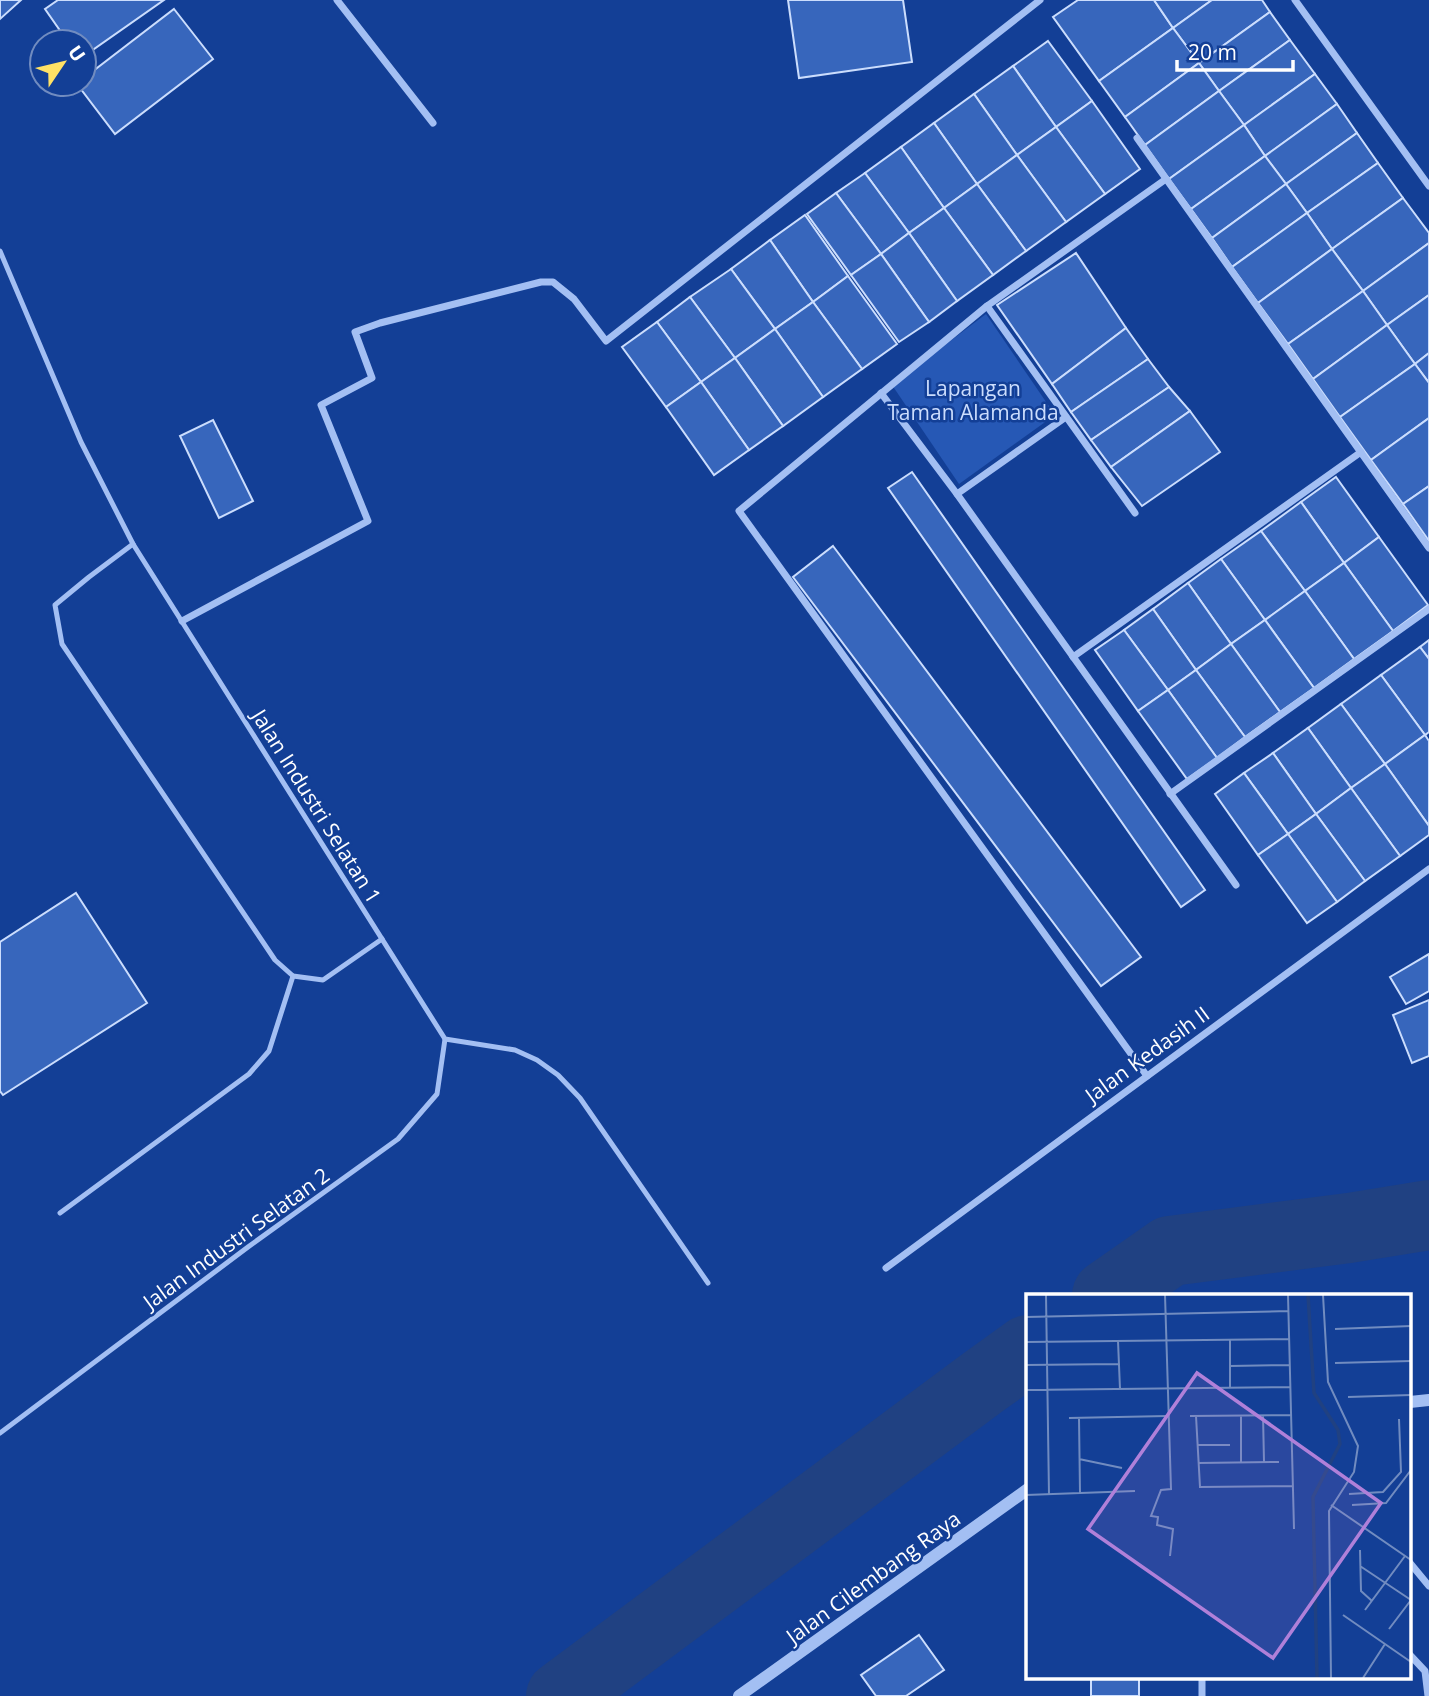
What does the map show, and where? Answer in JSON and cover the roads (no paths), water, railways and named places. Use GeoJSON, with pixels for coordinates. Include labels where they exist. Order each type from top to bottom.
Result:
{"type":"FeatureCollection","features":[{"type":"Feature","properties":{"kind":"street"},"geometry":{"type":"LineString","coordinates":[[337,0],[433,123]]}},
{"type":"Feature","properties":{"kind":"street"},"geometry":{"type":"LineString","coordinates":[[182,621],[368,521],[321,405],[372,378],[355,332],[394,319],[541,282],[553,282],[573,299],[606,341],[1040,0]]}},
{"type":"Feature","properties":{"kind":"street"},"geometry":{"type":"LineString","coordinates":[[1295,0],[1429,186]]}},
{"type":"Feature","properties":{"kind":"street"},"geometry":{"type":"LineString","coordinates":[[1137,138],[1429,548]]}},
{"type":"Feature","properties":{"kind":"street"},"geometry":{"type":"LineString","coordinates":[[1147,1076],[739,511],[987,306],[1166,179]]}},
{"type":"Feature","properties":{"kind":"street"},"geometry":{"type":"LineString","coordinates":[[987,306],[1135,513]]}},
{"type":"Feature","properties":{"kind":"street"},"geometry":{"type":"LineString","coordinates":[[881,393],[957,494],[1236,885]]}},
{"type":"Feature","properties":{"kind":"street"},"geometry":{"type":"LineString","coordinates":[[957,494],[1066,417]]}},
{"type":"Feature","properties":{"kind":"street"},"geometry":{"type":"LineString","coordinates":[[1073,657],[1361,452]]}},
{"type":"Feature","properties":{"kind":"street"},"geometry":{"type":"LineString","coordinates":[[1170,793],[1429,609]]}},
{"type":"Feature","properties":{"kind":"street","name":"Jalan Kedasih II"},"geometry":{"type":"LineString","coordinates":[[886,1268],[1429,869]]}},
{"type":"Feature","properties":{"kind":"street","name":"Jalan Cilembang Raya"},"geometry":{"type":"LineString","coordinates":[[740,1696],[1026,1490]]}},
{"type":"Feature","properties":{"kind":"street"},"geometry":{"type":"LineString","coordinates":[[1412,1565],[1429,1586]]}},
{"type":"Feature","properties":{"kind":"street"},"geometry":{"type":"LineString","coordinates":[[1412,1657],[1427,1670],[1428,1696]]}},
{"type":"Feature","properties":{"kind":"street"},"geometry":{"type":"LineString","coordinates":[[1202,1678],[1202,1696]]}},
{"type":"Feature","properties":{"kind":"lane","name":"Jalan Industri Selatan 1"},"geometry":{"type":"LineString","coordinates":[[0,251],[81,442],[132,544],[445,1039]]}},
{"type":"Feature","properties":{"kind":"lane"},"geometry":{"type":"LineString","coordinates":[[132,544],[55,605],[62,644],[275,960],[293,976],[323,980],[382,940]]}},
{"type":"Feature","properties":{"kind":"lane"},"geometry":{"type":"LineString","coordinates":[[60,1213],[249,1074],[269,1051],[293,976]]}},
{"type":"Feature","properties":{"kind":"lane"},"geometry":{"type":"LineString","coordinates":[[445,1039],[515,1050],[537,1060],[558,1075],[580,1098],[708,1283]]}},
{"type":"Feature","properties":{"kind":"lane","name":"Jalan Industri Selatan 2"},"geometry":{"type":"LineString","coordinates":[[0,1433],[248,1247],[398,1139],[437,1094],[445,1039]]}},
{"type":"Feature","properties":{"kind":"waterway"},"geometry":{"type":"LineString","coordinates":[[1108,1294],[1170,1251],[1429,1215]]}},
{"type":"Feature","properties":{"kind":"waterway"},"geometry":{"type":"LineString","coordinates":[[561,1696],[1026,1351]]}},
{"type":"Feature","properties":{"kind":"park label","name":"Lapangan Taman Alamanda"},"geometry":{"type":"Point","coordinates":[973,400]}}]}
